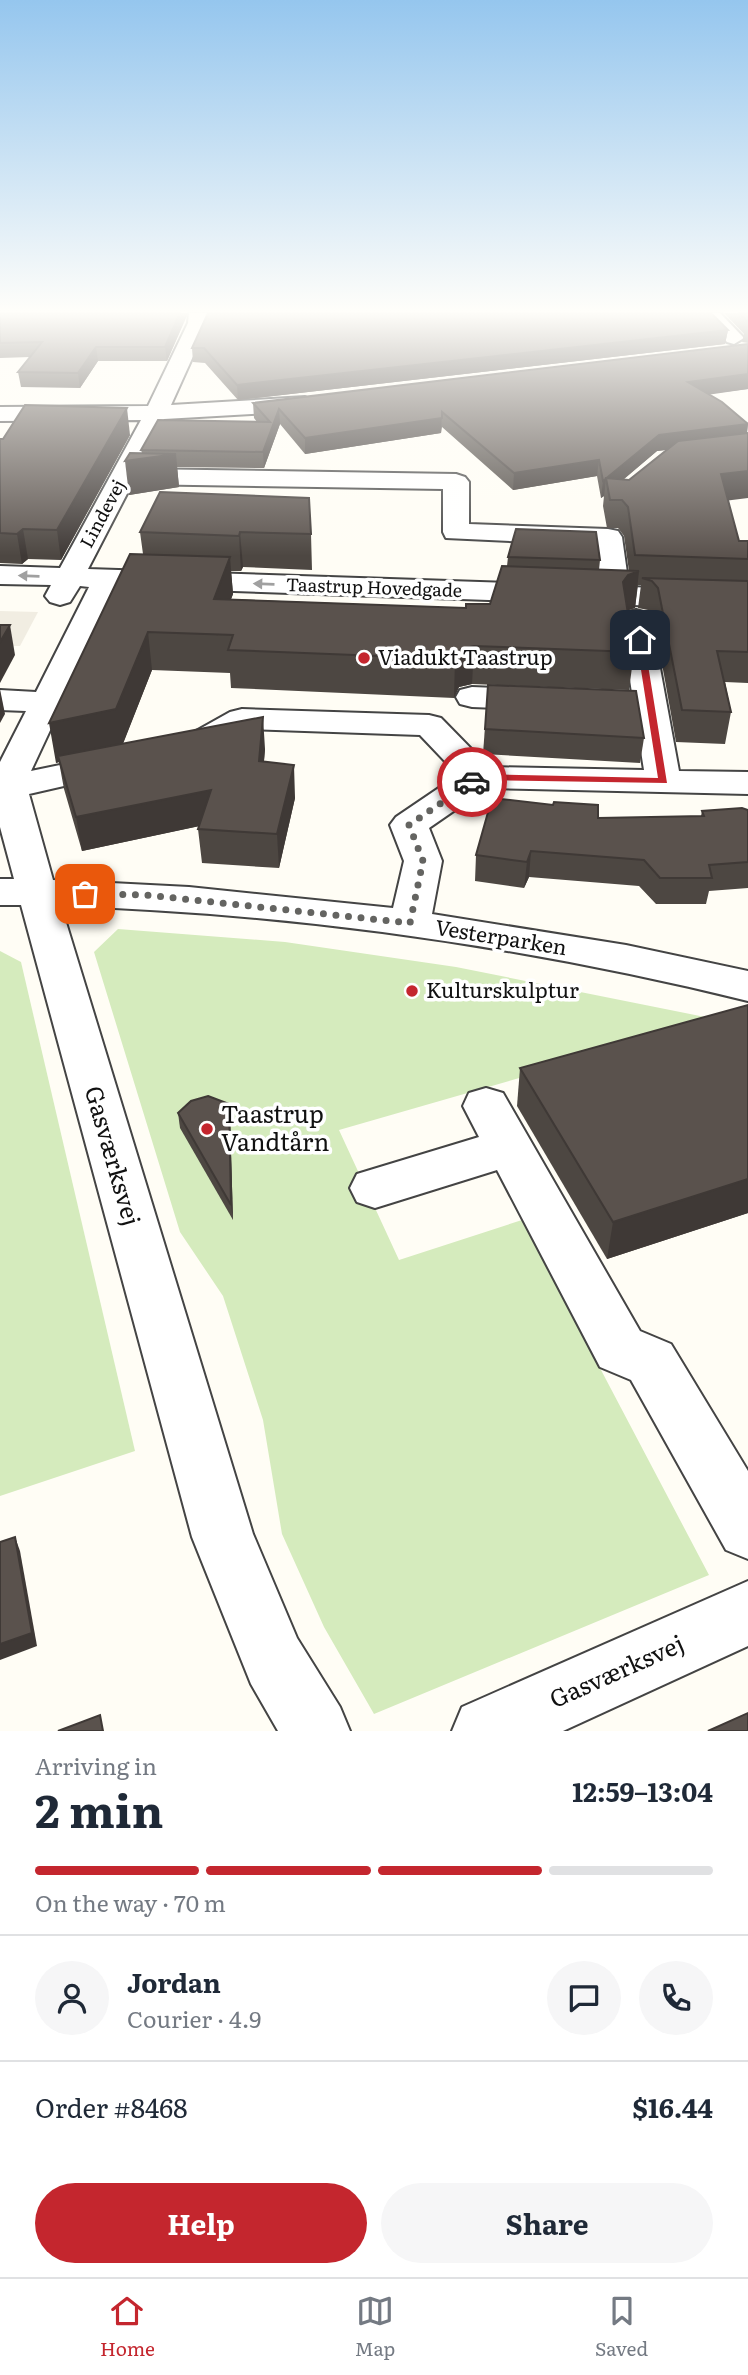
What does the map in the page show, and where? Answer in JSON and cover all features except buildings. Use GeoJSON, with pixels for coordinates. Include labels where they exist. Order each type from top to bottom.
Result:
{"type":"FeatureCollection","features":[{"type":"Feature","properties":{"kind":"street","name":"Lindevej"},"geometry":{"type":"LineString","coordinates":[[64,589],[165,394]]}},
{"type":"Feature","properties":{"kind":"street"},"geometry":{"type":"LineString","coordinates":[[0,414],[156,413],[327,402]]}},
{"type":"Feature","properties":{"kind":"street"},"geometry":{"type":"LineString","coordinates":[[123,476],[456,482],[456,532],[608,537],[651,704],[663,781]]}},
{"type":"Feature","properties":{"kind":"street","name":"Taastrup Hovedgade"},"geometry":{"type":"LineString","coordinates":[[0,575],[64,589]]}},
{"type":"Feature","properties":{"kind":"street","name":"Taastrup Hovedgade"},"geometry":{"type":"LineString","coordinates":[[0,598],[64,589],[626,607],[748,600]]}},
{"type":"Feature","properties":{"kind":"street"},"geometry":{"type":"LineString","coordinates":[[101,590],[13,771],[10,788],[198,745],[242,719],[429,725],[479,777]]}},
{"type":"Feature","properties":{"kind":"street","name":"Taastrup Hovedgade"},"geometry":{"type":"LineString","coordinates":[[626,607],[748,623]]}},
{"type":"Feature","properties":{"kind":"street"},"geometry":{"type":"LineString","coordinates":[[472,697],[651,704]]}},
{"type":"Feature","properties":{"kind":"street"},"geometry":{"type":"LineString","coordinates":[[0,700],[46,702]]}},
{"type":"Feature","properties":{"kind":"street"},"geometry":{"type":"LineString","coordinates":[[410,923],[423,861],[409,825],[479,777],[748,783]]}},
{"type":"Feature","properties":{"kind":"street","name":"Gasværksvej"},"geometry":{"type":"LineString","coordinates":[[10,788],[18,892],[223,1537],[274,1661],[316,1731]]}},
{"type":"Feature","properties":{"kind":"street","name":"Vesterparken"},"geometry":{"type":"LineString","coordinates":[[18,892],[146,895],[410,923],[570,949],[748,986]]}},
{"type":"Feature","properties":{"kind":"street"},"geometry":{"type":"LineString","coordinates":[[374,1188],[498,1126],[620,1349],[651,1362],[748,1528]]}},
{"type":"Feature","properties":{"kind":"street","name":"Gasværksvej"},"geometry":{"type":"LineString","coordinates":[[486,1731],[748,1613]]}},
{"type":"Feature","properties":{"kind":"green space"},"geometry":{"type":"Polygon","coordinates":[[[118,929],[285,942],[456,967],[720,1020],[339,1130],[399,1260],[522,1220],[709,1575],[374,1714],[324,1627],[282,1534],[263,1420],[223,1296],[180,1232],[94,952],[118,929]]]}},
{"type":"Feature","properties":{"kind":"green space"},"geometry":{"type":"Polygon","coordinates":[[[0,951],[21,962],[135,1451],[0,1496],[0,951]]]}},
{"type":"Feature","properties":{"kind":"shaded area"},"geometry":{"type":"Polygon","coordinates":[[[0,611],[38,612],[20,646],[0,646],[0,611]]]}},
{"type":"Feature","properties":{"kind":"way so far"},"geometry":{"type":"LineString","coordinates":[[85,894],[146,895],[410,923],[423,861],[409,825],[472,782]]}},
{"type":"Feature","properties":{"kind":"place","name":"Viadukt Taastrup"},"geometry":{"type":"Point","coordinates":[364,658]}},
{"type":"Feature","properties":{"kind":"place","name":"Kulturskulptur"},"geometry":{"type":"Point","coordinates":[412,991]}},
{"type":"Feature","properties":{"kind":"place","name":"Taastrup Vandtårn"},"geometry":{"type":"Point","coordinates":[207,1129]}},
{"type":"Feature","properties":{"kind":"route"},"geometry":{"type":"LineString","coordinates":[[472,782],[479,777],[663,781],[640,640]]}}]}
